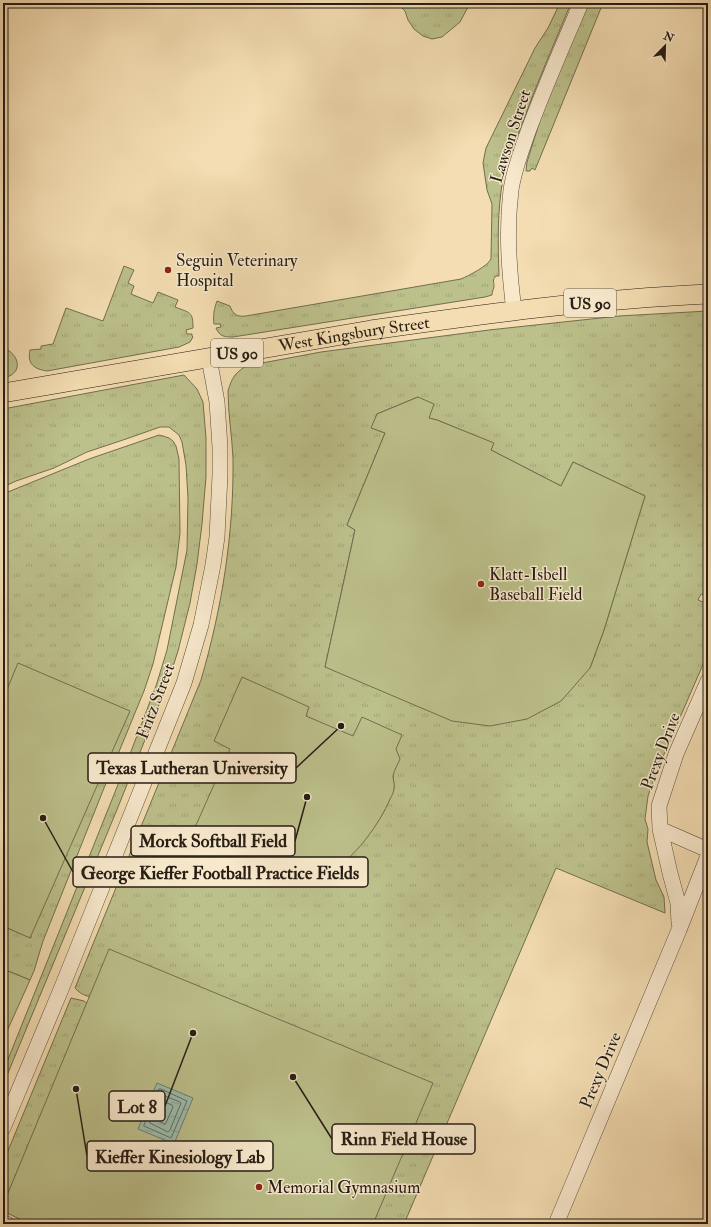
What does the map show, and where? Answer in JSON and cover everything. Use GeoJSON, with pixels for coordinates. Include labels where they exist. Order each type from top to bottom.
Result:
{"type":"FeatureCollection","features":[{"type":"Feature","properties":{"kind":"main road","name":"West Kingsbury Street"},"geometry":{"type":"LineString","coordinates":[[3,393],[371,330],[514,311],[661,296],[708,294]]}},
{"type":"Feature","properties":{"kind":"street","name":"Lawson Street"},"geometry":{"type":"LineString","coordinates":[[514,311],[509,270],[508,239],[512,189],[516,170],[540,99],[581,3]]}},
{"type":"Feature","properties":{"kind":"street","name":"Fritz Street"},"geometry":{"type":"LineString","coordinates":[[3,1128],[62,987],[184,683],[201,625],[208,596],[217,537],[220,447],[217,402],[209,358]]}},
{"type":"Feature","properties":{"kind":"street","name":"Prexy Drive"},"geometry":{"type":"LineString","coordinates":[[679,930],[678,904],[660,829],[660,806],[666,782],[676,754],[708,681]]}},
{"type":"Feature","properties":{"kind":"street"},"geometry":{"type":"LineString","coordinates":[[660,829],[708,850]]}},
{"type":"Feature","properties":{"kind":"street","name":"Prexy Drive"},"geometry":{"type":"LineString","coordinates":[[556,1224],[679,930],[708,856]]}},
{"type":"Feature","properties":{"kind":"street"},"geometry":{"type":"LineString","coordinates":[[3,1222],[7,1224]]}},
{"type":"Feature","properties":{"kind":"green space"},"geometry":{"type":"Polygon","coordinates":[[[397,3],[469,3],[460,22],[442,37],[432,39],[423,36],[414,29],[408,20],[405,11],[397,3]]]}},
{"type":"Feature","properties":{"kind":"green space"},"geometry":{"type":"Polygon","coordinates":[[[560,3],[571,3],[533,96],[511,153],[503,179],[499,215],[499,276],[496,276],[494,279],[492,295],[233,337],[225,337],[219,333],[216,328],[221,327],[220,324],[214,324],[214,312],[217,301],[230,306],[236,315],[246,316],[461,279],[486,265],[491,259],[492,204],[487,190],[483,163],[486,148],[535,48],[548,28],[560,3]]]}},
{"type":"Feature","properties":{"kind":"green space"},"geometry":{"type":"Polygon","coordinates":[[[588,3],[603,3],[535,170],[532,168],[530,171],[526,171],[527,162],[541,117],[588,3]]]}},
{"type":"Feature","properties":{"kind":"green space"},"geometry":{"type":"Polygon","coordinates":[[[124,266],[134,270],[128,283],[134,286],[131,294],[153,303],[158,292],[178,300],[175,307],[190,313],[193,328],[186,330],[187,334],[192,334],[193,337],[190,342],[179,347],[47,371],[38,369],[32,365],[29,355],[30,350],[41,349],[41,346],[53,344],[66,308],[103,321],[124,266]]]}},
{"type":"Feature","properties":{"kind":"green space"},"geometry":{"type":"Polygon","coordinates":[[[708,311],[708,597],[701,594],[698,600],[708,604],[708,653],[658,768],[648,796],[645,819],[648,829],[647,842],[656,880],[664,897],[665,913],[556,868],[404,1224],[295,1224],[94,997],[84,995],[75,988],[201,680],[208,653],[221,598],[229,542],[233,486],[233,458],[228,399],[229,387],[236,374],[246,366],[321,352],[489,330],[619,316],[708,311]],[[418,397],[377,414],[372,428],[385,433],[347,525],[355,530],[325,667],[590,668],[604,630],[645,496],[573,462],[561,486],[491,450],[493,443],[437,420],[428,418],[418,397]],[[393,775],[215,862],[237,872],[248,875],[331,871],[345,861],[356,850],[376,824],[383,813],[394,788],[393,775]]]}},
{"type":"Feature","properties":{"kind":"green space"},"geometry":{"type":"Polygon","coordinates":[[[3,348],[13,354],[16,359],[17,368],[10,376],[3,378],[3,348]]]}},
{"type":"Feature","properties":{"kind":"green space"},"geometry":{"type":"Polygon","coordinates":[[[184,375],[197,389],[203,402],[206,438],[206,477],[197,564],[190,603],[178,651],[167,685],[116,812],[3,1085],[3,1072],[156,686],[167,650],[187,550],[188,498],[186,465],[182,442],[179,435],[169,427],[160,427],[87,452],[54,468],[3,487],[3,409],[184,375]]]}},
{"type":"Feature","properties":{"kind":"green space","name":"Klatt-Isbell Baseball Field"},"geometry":{"type":"Polygon","coordinates":[[[418,397],[434,404],[429,418],[494,443],[491,450],[561,486],[573,462],[645,496],[604,630],[590,668],[561,701],[527,719],[490,726],[452,721],[325,667],[355,530],[347,525],[385,433],[371,428],[377,414],[418,397]]]}},
{"type":"Feature","properties":{"kind":"green space"},"geometry":{"type":"Polygon","coordinates":[[[159,435],[173,441],[176,446],[179,459],[180,533],[176,567],[153,664],[144,691],[43,941],[30,980],[3,969],[3,926],[31,938],[19,663],[3,699],[3,494],[89,459],[159,435]]]}},
{"type":"Feature","properties":{"kind":"green space"},"geometry":{"type":"Polygon","coordinates":[[[18,663],[130,711],[30,938],[3,926],[3,699],[18,663]]]}},
{"type":"Feature","properties":{"kind":"green space"},"geometry":{"type":"Polygon","coordinates":[[[242,677],[309,707],[306,716],[353,736],[362,717],[402,735],[396,749],[400,759],[393,776],[394,791],[386,809],[357,850],[339,866],[330,871],[296,880],[272,880],[260,878],[220,865],[202,849],[188,843],[230,749],[214,741],[242,677]]]}},
{"type":"Feature","properties":{"kind":"green space"},"geometry":{"type":"Polygon","coordinates":[[[109,949],[433,1083],[373,1224],[30,1224],[3,1211],[3,1205],[109,949]]]}},
{"type":"Feature","properties":{"kind":"green space"},"geometry":{"type":"Polygon","coordinates":[[[3,969],[30,980],[3,1040],[3,969]]]}},
{"type":"Feature","properties":{"kind":"green space"},"geometry":{"type":"Polygon","coordinates":[[[71,998],[84,1001],[90,1006],[3,1205],[3,1163],[71,998]]]}},
{"type":"Feature","properties":{"kind":"water"},"geometry":{"type":"Polygon","coordinates":[[[157,1083],[193,1098],[174,1144],[138,1129],[157,1083]]]}},
{"type":"Feature","properties":{"kind":"place","name":"Seguin Veterinary Hospital"},"geometry":{"type":"Point","coordinates":[168,270]}},
{"type":"Feature","properties":{"kind":"place","name":"Klatt-Isbell Baseball Field"},"geometry":{"type":"Point","coordinates":[481,584]}},
{"type":"Feature","properties":{"kind":"place","name":"Texas Lutheran University"},"geometry":{"type":"Point","coordinates":[341,726]}},
{"type":"Feature","properties":{"kind":"place","name":"Morck Softball Field"},"geometry":{"type":"Point","coordinates":[307,797]}},
{"type":"Feature","properties":{"kind":"place","name":"George Kieffer Football Practice Fields"},"geometry":{"type":"Point","coordinates":[43,818]}},
{"type":"Feature","properties":{"kind":"place","name":"Lot 8"},"geometry":{"type":"Point","coordinates":[193,1033]}},
{"type":"Feature","properties":{"kind":"place","name":"Rinn Field House"},"geometry":{"type":"Point","coordinates":[293,1077]}},
{"type":"Feature","properties":{"kind":"place","name":"Kieffer Kinesiology Lab"},"geometry":{"type":"Point","coordinates":[76,1089]}},
{"type":"Feature","properties":{"kind":"place","name":"Memorial Gymnasium"},"geometry":{"type":"Point","coordinates":[259,1187]}}]}
